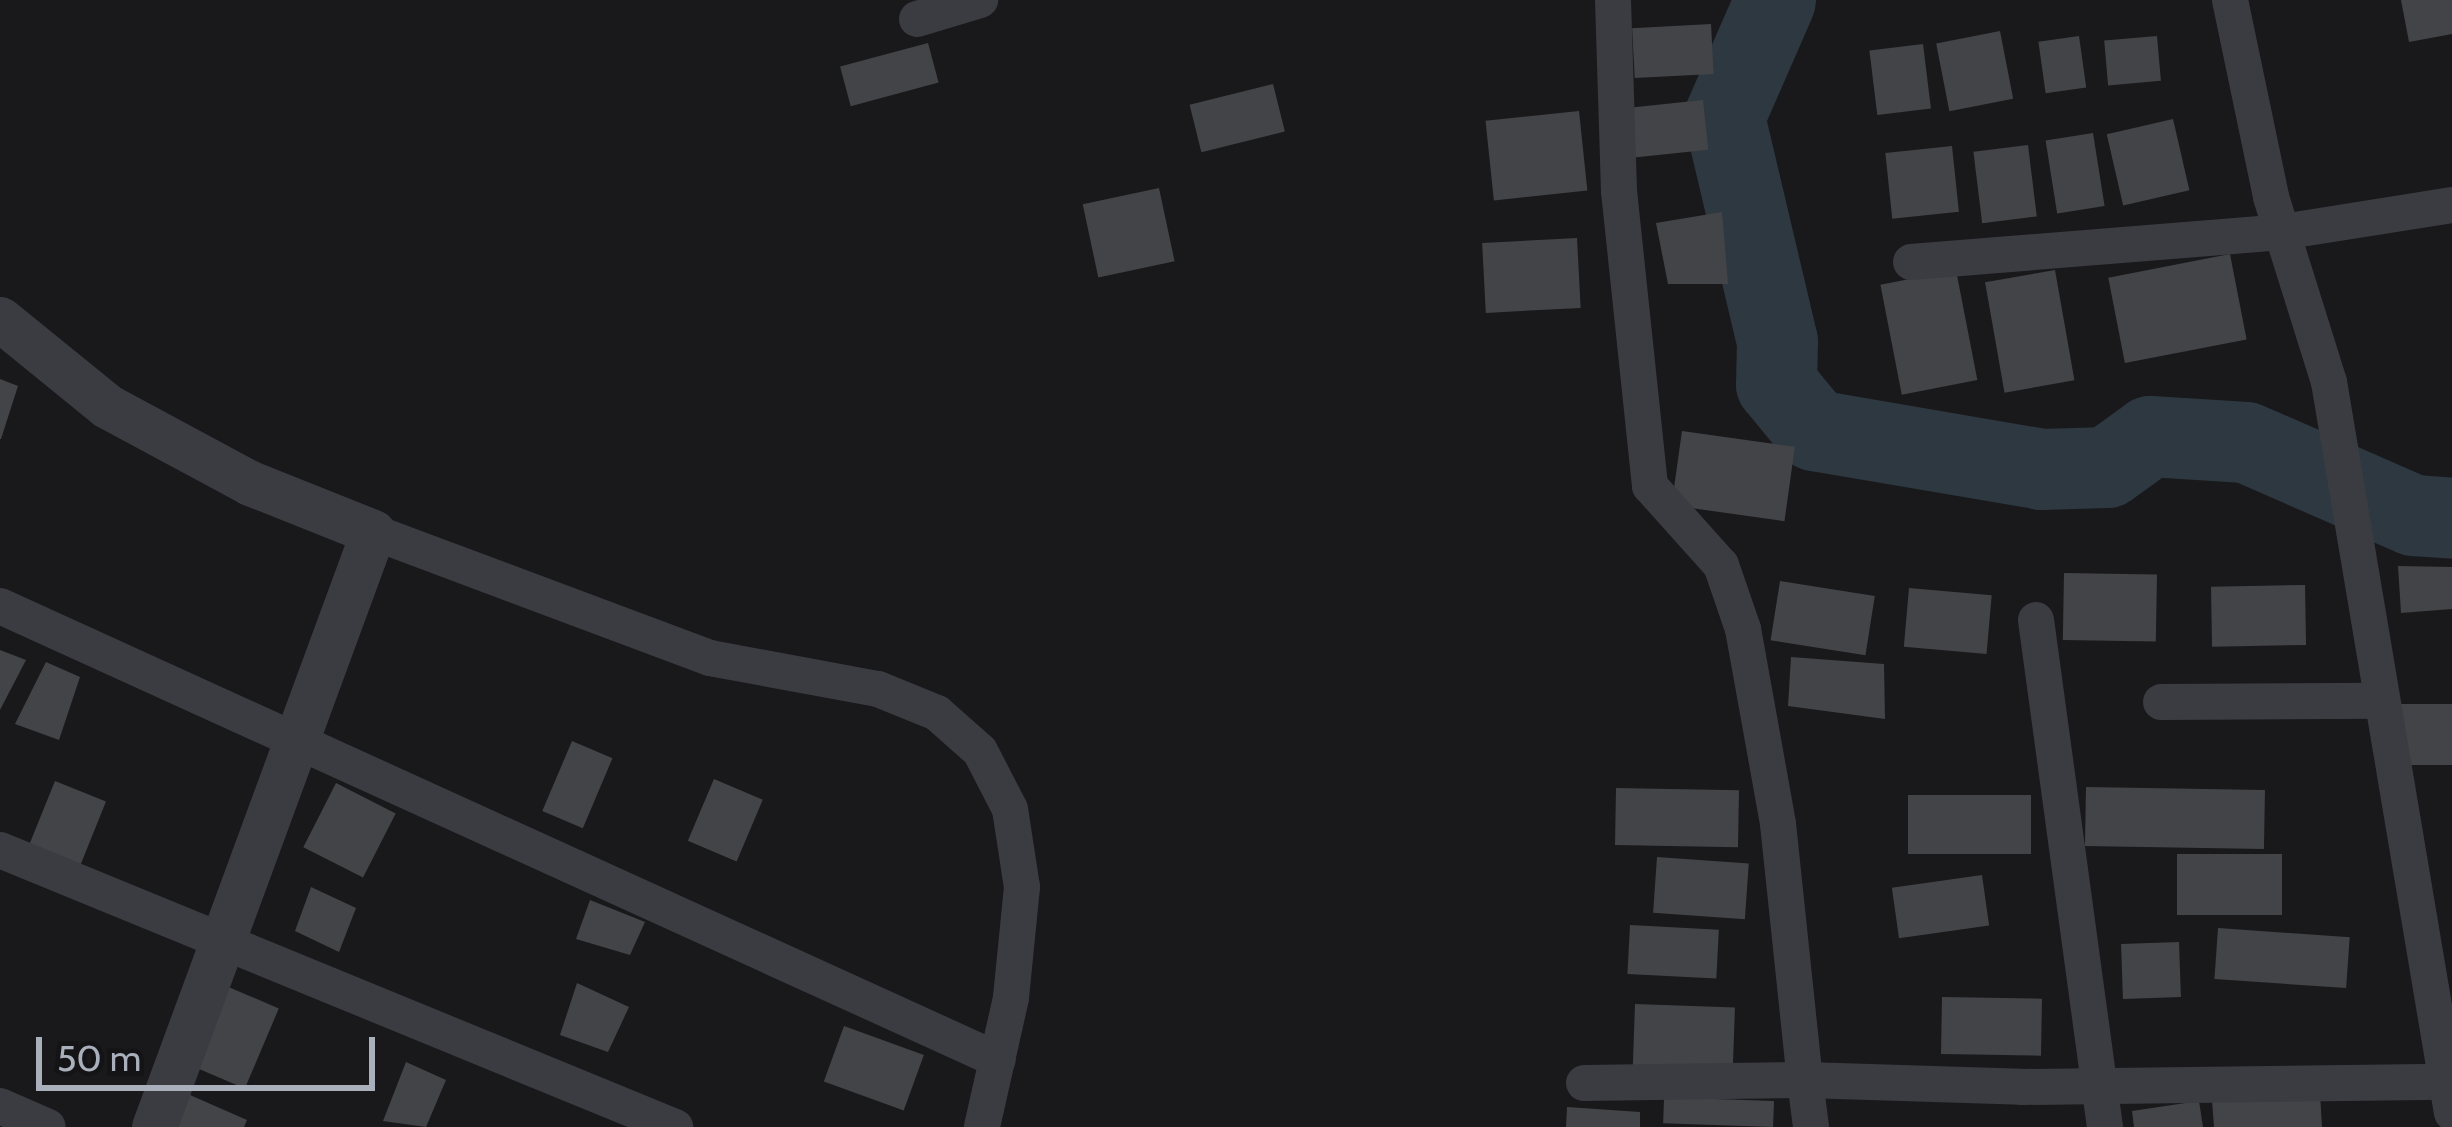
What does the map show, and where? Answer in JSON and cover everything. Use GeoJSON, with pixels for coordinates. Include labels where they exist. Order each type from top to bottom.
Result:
{"type":"FeatureCollection","features":[{"type":"Feature","properties":{"kind":"street"},"geometry":{"type":"LineString","coordinates":[[917,19],[980,0]]}},
{"type":"Feature","properties":{"kind":"street"},"geometry":{"type":"LineString","coordinates":[[1613,0],[1619,190],[1650,486],[1721,565],[1743,629],[1778,824],[1811,1127]]}},
{"type":"Feature","properties":{"kind":"street"},"geometry":{"type":"LineString","coordinates":[[1584,1083],[2099,1082],[2449,1097],[2437,945],[2380,701],[2329,382],[2282,232],[2230,0]]}},
{"type":"Feature","properties":{"kind":"street"},"geometry":{"type":"LineString","coordinates":[[1911,262],[2282,232],[2452,205]]}},
{"type":"Feature","properties":{"kind":"street"},"geometry":{"type":"LineString","coordinates":[[0,319],[107,406],[250,483],[710,658],[812,673],[937,712],[980,751],[1010,809],[1022,887],[998,1060],[982,1127]]}},
{"type":"Feature","properties":{"kind":"street"},"geometry":{"type":"LineString","coordinates":[[154,1127],[301,740],[373,532]]}},
{"type":"Feature","properties":{"kind":"street"},"geometry":{"type":"LineString","coordinates":[[0,606],[998,1060]]}},
{"type":"Feature","properties":{"kind":"street"},"geometry":{"type":"LineString","coordinates":[[2036,620],[2105,1127]]}},
{"type":"Feature","properties":{"kind":"street"},"geometry":{"type":"LineString","coordinates":[[2161,702],[2380,701]]}},
{"type":"Feature","properties":{"kind":"street"},"geometry":{"type":"LineString","coordinates":[[0,850],[675,1127]]}},
{"type":"Feature","properties":{"kind":"street"},"geometry":{"type":"LineString","coordinates":[[0,1106],[48,1127]]}},
{"type":"Feature","properties":{"kind":"building"},"geometry":{"type":"Polygon","coordinates":[[[2401,0],[2452,0],[2452,34],[2409,42],[2401,0]]]}},
{"type":"Feature","properties":{"kind":"building"},"geometry":{"type":"Polygon","coordinates":[[[1711,24],[1714,74],[1635,78],[1632,28],[1711,24]]]}},
{"type":"Feature","properties":{"kind":"building"},"geometry":{"type":"Polygon","coordinates":[[[2000,31],[2013,99],[1949,111],[1936,43],[2000,31]]]}},
{"type":"Feature","properties":{"kind":"building"},"geometry":{"type":"Polygon","coordinates":[[[2079,36],[2086,87],[2046,93],[2038,42],[2079,36]]]}},
{"type":"Feature","properties":{"kind":"building"},"geometry":{"type":"Polygon","coordinates":[[[2157,36],[2161,81],[2108,85],[2104,41],[2157,36]]]}},
{"type":"Feature","properties":{"kind":"building"},"geometry":{"type":"Polygon","coordinates":[[[928,43],[939,83],[851,106],[840,67],[928,43]]]}},
{"type":"Feature","properties":{"kind":"building"},"geometry":{"type":"Polygon","coordinates":[[[1923,44],[1931,109],[1877,115],[1869,51],[1923,44]]]}},
{"type":"Feature","properties":{"kind":"building"},"geometry":{"type":"Polygon","coordinates":[[[1273,84],[1285,132],[1201,152],[1190,105],[1273,84]]]}},
{"type":"Feature","properties":{"kind":"building"},"geometry":{"type":"Polygon","coordinates":[[[1703,100],[1708,150],[1630,158],[1624,108],[1703,100]]]}},
{"type":"Feature","properties":{"kind":"building"},"geometry":{"type":"Polygon","coordinates":[[[1579,111],[1587,191],[1494,200],[1486,121],[1579,111]]]}},
{"type":"Feature","properties":{"kind":"building"},"geometry":{"type":"Polygon","coordinates":[[[2173,119],[2189,190],[2123,205],[2107,134],[2173,119]]]}},
{"type":"Feature","properties":{"kind":"building"},"geometry":{"type":"Polygon","coordinates":[[[2093,133],[2105,206],[2057,214],[2046,141],[2093,133]]]}},
{"type":"Feature","properties":{"kind":"building"},"geometry":{"type":"Polygon","coordinates":[[[2028,145],[2037,216],[1982,223],[1973,152],[2028,145]]]}},
{"type":"Feature","properties":{"kind":"building"},"geometry":{"type":"Polygon","coordinates":[[[1952,146],[1959,212],[1892,219],[1885,153],[1952,146]]]}},
{"type":"Feature","properties":{"kind":"building"},"geometry":{"type":"Polygon","coordinates":[[[1159,188],[1175,261],[1098,278],[1083,204],[1159,188]]]}},
{"type":"Feature","properties":{"kind":"building"},"geometry":{"type":"Polygon","coordinates":[[[1722,212],[1728,284],[1668,284],[1656,223],[1722,212]]]}},
{"type":"Feature","properties":{"kind":"building"},"geometry":{"type":"Polygon","coordinates":[[[1577,238],[1581,308],[1486,313],[1482,243],[1577,238]]]}},
{"type":"Feature","properties":{"kind":"building"},"geometry":{"type":"Polygon","coordinates":[[[2230,254],[2247,339],[2125,363],[2108,278],[2230,254]]]}},
{"type":"Feature","properties":{"kind":"building"},"geometry":{"type":"Polygon","coordinates":[[[1956,270],[1977,380],[1902,395],[1880,285],[1956,270]]]}},
{"type":"Feature","properties":{"kind":"building"},"geometry":{"type":"Polygon","coordinates":[[[2055,270],[2074,380],[2005,393],[1985,282],[2055,270]]]}},
{"type":"Feature","properties":{"kind":"building"},"geometry":{"type":"Polygon","coordinates":[[[0,379],[18,386],[1,439],[0,439],[0,379]]]}},
{"type":"Feature","properties":{"kind":"building"},"geometry":{"type":"Polygon","coordinates":[[[1682,431],[1795,447],[1784,521],[1672,505],[1682,431]]]}},
{"type":"Feature","properties":{"kind":"building"},"geometry":{"type":"Polygon","coordinates":[[[2398,566],[2452,567],[2452,609],[2401,613],[2398,566]]]}},
{"type":"Feature","properties":{"kind":"building"},"geometry":{"type":"Polygon","coordinates":[[[2064,573],[2157,575],[2156,642],[2063,640],[2064,573]]]}},
{"type":"Feature","properties":{"kind":"building"},"geometry":{"type":"Polygon","coordinates":[[[1780,581],[1875,596],[1865,655],[1771,640],[1780,581]]]}},
{"type":"Feature","properties":{"kind":"building"},"geometry":{"type":"Polygon","coordinates":[[[2305,585],[2306,645],[2212,647],[2211,587],[2305,585]]]}},
{"type":"Feature","properties":{"kind":"building"},"geometry":{"type":"Polygon","coordinates":[[[1909,588],[1992,595],[1987,654],[1904,647],[1909,588]]]}},
{"type":"Feature","properties":{"kind":"building"},"geometry":{"type":"Polygon","coordinates":[[[0,650],[26,660],[0,710],[0,650]]]}},
{"type":"Feature","properties":{"kind":"building"},"geometry":{"type":"Polygon","coordinates":[[[1791,657],[1884,664],[1885,719],[1788,706],[1791,657]]]}},
{"type":"Feature","properties":{"kind":"building"},"geometry":{"type":"Polygon","coordinates":[[[46,662],[80,677],[59,740],[15,724],[46,662]]]}},
{"type":"Feature","properties":{"kind":"building"},"geometry":{"type":"Polygon","coordinates":[[[2398,704],[2452,704],[2452,765],[2398,765],[2398,704]]]}},
{"type":"Feature","properties":{"kind":"building"},"geometry":{"type":"Polygon","coordinates":[[[572,741],[613,758],[583,828],[542,811],[572,741]]]}},
{"type":"Feature","properties":{"kind":"building"},"geometry":{"type":"Polygon","coordinates":[[[714,779],[763,800],[737,861],[688,841],[714,779]]]}},
{"type":"Feature","properties":{"kind":"building"},"geometry":{"type":"Polygon","coordinates":[[[55,781],[106,802],[78,871],[27,851],[55,781]]]}},
{"type":"Feature","properties":{"kind":"building"},"geometry":{"type":"Polygon","coordinates":[[[336,783],[396,813],[363,878],[303,847],[336,783]]]}},
{"type":"Feature","properties":{"kind":"building"},"geometry":{"type":"Polygon","coordinates":[[[2086,787],[2265,790],[2264,849],[2085,846],[2086,787]]]}},
{"type":"Feature","properties":{"kind":"building"},"geometry":{"type":"Polygon","coordinates":[[[1616,788],[1739,790],[1738,847],[1615,845],[1616,788]]]}},
{"type":"Feature","properties":{"kind":"building"},"geometry":{"type":"Polygon","coordinates":[[[1908,795],[2031,795],[2031,854],[1908,854],[1908,795]]]}},
{"type":"Feature","properties":{"kind":"building"},"geometry":{"type":"Polygon","coordinates":[[[2177,854],[2282,854],[2282,915],[2177,915],[2177,854]]]}},
{"type":"Feature","properties":{"kind":"building"},"geometry":{"type":"Polygon","coordinates":[[[1657,857],[1749,863],[1745,919],[1653,913],[1657,857]]]}},
{"type":"Feature","properties":{"kind":"building"},"geometry":{"type":"Polygon","coordinates":[[[1982,875],[1989,926],[1899,938],[1892,888],[1982,875]]]}},
{"type":"Feature","properties":{"kind":"building"},"geometry":{"type":"Polygon","coordinates":[[[311,887],[356,908],[339,952],[295,931],[311,887]]]}},
{"type":"Feature","properties":{"kind":"building"},"geometry":{"type":"Polygon","coordinates":[[[590,900],[645,922],[630,955],[576,939],[590,900]]]}},
{"type":"Feature","properties":{"kind":"building"},"geometry":{"type":"Polygon","coordinates":[[[1630,925],[1719,930],[1716,979],[1627,974],[1630,925]]]}},
{"type":"Feature","properties":{"kind":"building"},"geometry":{"type":"Polygon","coordinates":[[[2218,928],[2350,937],[2346,988],[2214,979],[2218,928]]]}},
{"type":"Feature","properties":{"kind":"building"},"geometry":{"type":"Polygon","coordinates":[[[2179,942],[2181,997],[2123,999],[2121,944],[2179,942]]]}},
{"type":"Feature","properties":{"kind":"building"},"geometry":{"type":"Polygon","coordinates":[[[219,983],[279,1008],[245,1088],[185,1063],[219,983]]]}},
{"type":"Feature","properties":{"kind":"building"},"geometry":{"type":"Polygon","coordinates":[[[577,983],[629,1007],[608,1052],[560,1035],[577,983]]]}},
{"type":"Feature","properties":{"kind":"building"},"geometry":{"type":"Polygon","coordinates":[[[1942,997],[2042,999],[2041,1056],[1941,1054],[1942,997]]]}},
{"type":"Feature","properties":{"kind":"building"},"geometry":{"type":"Polygon","coordinates":[[[1635,1004],[1735,1007],[1733,1068],[1633,1065],[1635,1004]]]}},
{"type":"Feature","properties":{"kind":"building"},"geometry":{"type":"Polygon","coordinates":[[[844,1026],[924,1055],[904,1111],[824,1081],[844,1026]]]}},
{"type":"Feature","properties":{"kind":"building"},"geometry":{"type":"Polygon","coordinates":[[[406,1062],[446,1080],[426,1127],[383,1121],[406,1062]]]}},
{"type":"Feature","properties":{"kind":"building"},"geometry":{"type":"Polygon","coordinates":[[[2320,1094],[2322,1127],[2214,1127],[2212,1100],[2320,1094]]]}},
{"type":"Feature","properties":{"kind":"building"},"geometry":{"type":"Polygon","coordinates":[[[190,1095],[247,1120],[244,1127],[177,1127],[190,1095]]]}},
{"type":"Feature","properties":{"kind":"building"},"geometry":{"type":"Polygon","coordinates":[[[1664,1097],[1774,1101],[1773,1127],[1663,1123],[1664,1097]]]}},
{"type":"Feature","properties":{"kind":"building"},"geometry":{"type":"Polygon","coordinates":[[[2199,1101],[2203,1127],[2134,1127],[2132,1111],[2199,1101]]]}},
{"type":"Feature","properties":{"kind":"building"},"geometry":{"type":"Polygon","coordinates":[[[1567,1107],[1640,1112],[1640,1127],[1566,1127],[1567,1107]]]}},
{"type":"Feature","properties":{"kind":"waterway"},"geometry":{"type":"LineString","coordinates":[[1775,0],[1724,117],[1777,341],[1776,384],[1814,430],[2041,469],[2107,467],[2150,436],[2246,442],[2413,515],[2452,518]]}}]}
